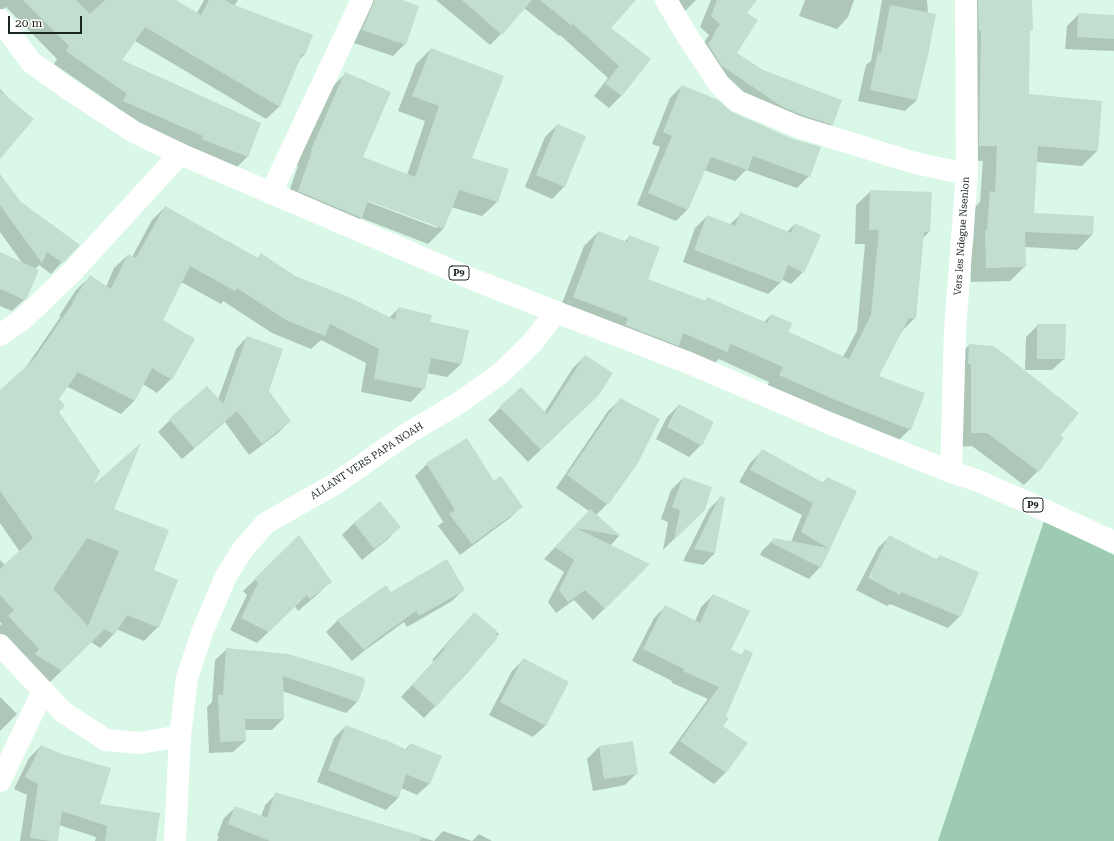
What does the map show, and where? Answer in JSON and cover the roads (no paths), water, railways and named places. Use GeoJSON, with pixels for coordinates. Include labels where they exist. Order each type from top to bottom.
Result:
{"type":"FeatureCollection","features":[{"type":"Feature","properties":{"kind":"street"},"geometry":{"type":"LineString","coordinates":[[271,193],[362,0]]}},
{"type":"Feature","properties":{"kind":"street"},"geometry":{"type":"LineString","coordinates":[[666,0],[686,34],[719,84],[737,101],[798,127],[915,163],[966,174]]}},
{"type":"Feature","properties":{"kind":"street","name":"Vers les Ndegue Nsenlon"},"geometry":{"type":"LineString","coordinates":[[951,472],[955,330],[966,174],[966,0]]}},
{"type":"Feature","properties":{"kind":"street","name":"P9"},"geometry":{"type":"LineString","coordinates":[[0,20],[31,62],[67,88],[134,132],[180,154],[392,246],[556,312],[689,363],[829,423],[951,472],[976,480],[1114,542]]}},
{"type":"Feature","properties":{"kind":"street"},"geometry":{"type":"LineString","coordinates":[[0,335],[23,319],[71,273],[180,154]]}},
{"type":"Feature","properties":{"kind":"street","name":"ALLANT VERS PAPA NOAH"},"geometry":{"type":"LineString","coordinates":[[175,841],[180,736],[187,678],[203,630],[226,576],[243,549],[266,523],[335,484],[405,435],[459,404],[501,373],[533,342],[556,312]]}},
{"type":"Feature","properties":{"kind":"street"},"geometry":{"type":"LineString","coordinates":[[0,645],[63,712],[106,740],[140,743],[180,736]]}},
{"type":"Feature","properties":{"kind":"street"},"geometry":{"type":"LineString","coordinates":[[0,781],[43,691]]}}]}
